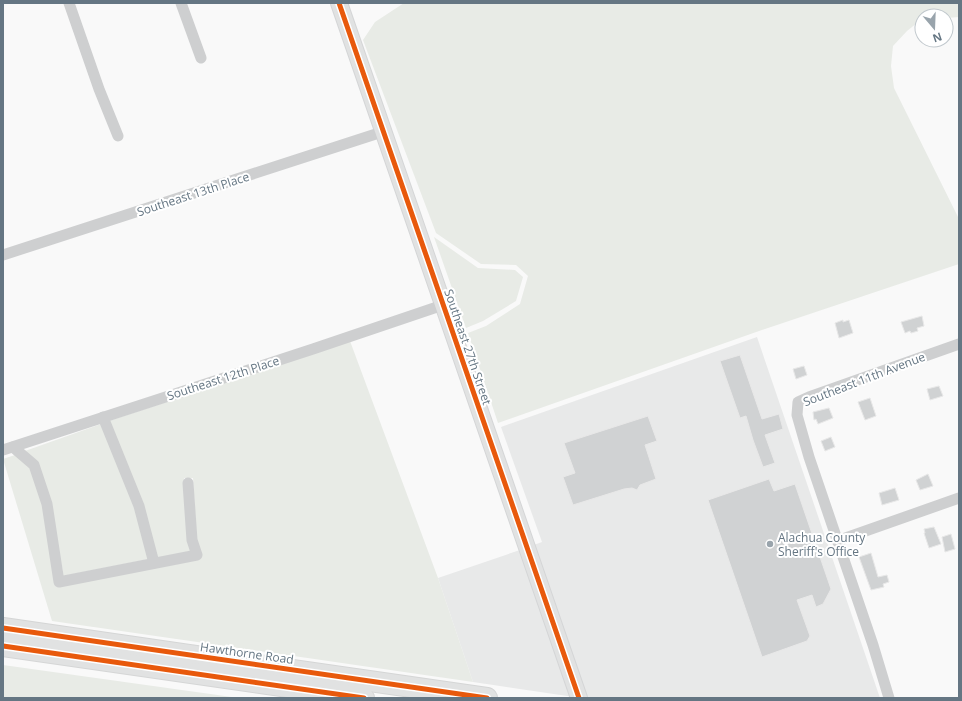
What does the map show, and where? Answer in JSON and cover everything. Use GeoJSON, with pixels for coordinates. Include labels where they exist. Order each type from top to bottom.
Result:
{"type":"FeatureCollection","features":[{"type":"Feature","properties":{"kind":"highway"},"geometry":{"type":"LineString","coordinates":[[3,628],[66,646],[322,683],[487,698]]}},
{"type":"Feature","properties":{"kind":"highway"},"geometry":{"type":"LineString","coordinates":[[3,646],[66,646]]}},
{"type":"Feature","properties":{"kind":"highway"},"geometry":{"type":"LineString","coordinates":[[322,683],[364,698]]}},
{"type":"Feature","properties":{"kind":"street"},"geometry":{"type":"LineString","coordinates":[[70,3],[99,88],[118,136]]}},
{"type":"Feature","properties":{"kind":"street"},"geometry":{"type":"LineString","coordinates":[[181,3],[201,58]]}},
{"type":"Feature","properties":{"kind":"street","name":"Southeast 27th Street"},"geometry":{"type":"LineString","coordinates":[[338,3],[579,698]]}},
{"type":"Feature","properties":{"kind":"street","name":"Southeast 13th Place"},"geometry":{"type":"LineString","coordinates":[[3,255],[382,132]]}},
{"type":"Feature","properties":{"kind":"street","name":"Southeast 12th Place"},"geometry":{"type":"LineString","coordinates":[[8,448],[443,305]]}},
{"type":"Feature","properties":{"kind":"street","name":"Southeast 11th Avenue"},"geometry":{"type":"LineString","coordinates":[[837,541],[809,457],[797,415],[798,402],[959,344]]}},
{"type":"Feature","properties":{"kind":"street"},"geometry":{"type":"LineString","coordinates":[[103,418],[139,506],[154,563]]}},
{"type":"Feature","properties":{"kind":"street"},"geometry":{"type":"LineString","coordinates":[[8,448],[34,465],[47,504],[59,582],[197,555],[192,540],[188,483]]}},
{"type":"Feature","properties":{"kind":"street"},"geometry":{"type":"LineString","coordinates":[[889,698],[873,645],[837,541],[959,498]]}},
{"type":"Feature","properties":{"kind":"shaded area"},"geometry":{"type":"Polygon","coordinates":[[[404,3],[959,3],[959,17],[954,17],[954,8],[914,8],[914,25],[893,46],[891,66],[894,88],[959,219],[959,264],[765,329],[498,423],[468,333],[486,326],[520,304],[528,276],[516,265],[481,264],[436,233],[363,40],[375,22],[404,3]]]}},
{"type":"Feature","properties":{"kind":"shaded area"},"geometry":{"type":"Polygon","coordinates":[[[434,237],[478,268],[515,270],[523,277],[516,301],[483,321],[466,328],[434,237]]]}},
{"type":"Feature","properties":{"kind":"shaded area"},"geometry":{"type":"Polygon","coordinates":[[[757,337],[880,698],[584,698],[531,546],[542,542],[501,427],[757,337]]]}},
{"type":"Feature","properties":{"kind":"shaded area"},"geometry":{"type":"Polygon","coordinates":[[[350,341],[438,578],[473,682],[52,621],[3,459],[15,455],[31,468],[43,505],[56,587],[198,560],[193,478],[184,478],[186,522],[191,551],[157,558],[109,421],[350,341]]]}},
{"type":"Feature","properties":{"kind":"shaded area"},"geometry":{"type":"Polygon","coordinates":[[[101,424],[135,508],[149,559],[63,576],[62,566],[25,451],[101,424]]]}},
{"type":"Feature","properties":{"kind":"shaded area"},"geometry":{"type":"Polygon","coordinates":[[[523,549],[574,697],[473,682],[438,578],[523,549]]]}},
{"type":"Feature","properties":{"kind":"shaded area"},"geometry":{"type":"Polygon","coordinates":[[[3,665],[239,698],[3,698],[3,665]]]}},
{"type":"Feature","properties":{"kind":"building"},"geometry":{"type":"Polygon","coordinates":[[[922,316],[924,326],[917,328],[918,331],[911,333],[910,331],[905,333],[901,322],[922,316]]]}},
{"type":"Feature","properties":{"kind":"building"},"geometry":{"type":"Polygon","coordinates":[[[843,320],[843,322],[849,320],[853,333],[839,338],[835,323],[843,320]]]}},
{"type":"Feature","properties":{"kind":"building"},"geometry":{"type":"Polygon","coordinates":[[[740,355],[762,419],[779,414],[783,429],[765,435],[775,463],[763,467],[746,416],[740,418],[720,361],[740,355]]]}},
{"type":"Feature","properties":{"kind":"building"},"geometry":{"type":"Polygon","coordinates":[[[804,366],[807,375],[796,379],[793,369],[804,366]]]}},
{"type":"Feature","properties":{"kind":"building"},"geometry":{"type":"Polygon","coordinates":[[[939,386],[943,396],[930,400],[927,389],[939,386]]]}},
{"type":"Feature","properties":{"kind":"building"},"geometry":{"type":"Polygon","coordinates":[[[870,398],[876,416],[865,420],[858,402],[870,398]]]}},
{"type":"Feature","properties":{"kind":"building"},"geometry":{"type":"Polygon","coordinates":[[[829,408],[833,418],[818,424],[816,419],[814,420],[813,412],[829,408]]]}},
{"type":"Feature","properties":{"kind":"building"},"geometry":{"type":"Polygon","coordinates":[[[648,416],[657,441],[645,445],[656,479],[640,485],[637,490],[632,488],[624,489],[573,505],[563,477],[575,473],[564,443],[648,416]]]}},
{"type":"Feature","properties":{"kind":"building"},"geometry":{"type":"Polygon","coordinates":[[[831,437],[835,447],[825,451],[821,441],[831,437]]]}},
{"type":"Feature","properties":{"kind":"building"},"geometry":{"type":"Polygon","coordinates":[[[928,474],[933,486],[920,490],[916,480],[928,474]]]}},
{"type":"Feature","properties":{"kind":"building","name":"Alachua County Sheriff's Office"},"geometry":{"type":"Polygon","coordinates":[[[769,479],[774,491],[795,484],[831,589],[823,604],[816,607],[812,595],[797,600],[810,636],[807,641],[762,657],[708,500],[769,479]]]}},
{"type":"Feature","properties":{"kind":"building"},"geometry":{"type":"Polygon","coordinates":[[[895,488],[899,500],[882,505],[879,493],[895,488]]]}},
{"type":"Feature","properties":{"kind":"building"},"geometry":{"type":"Polygon","coordinates":[[[934,527],[941,544],[929,548],[924,529],[934,527]]]}},
{"type":"Feature","properties":{"kind":"building"},"geometry":{"type":"Polygon","coordinates":[[[951,534],[955,549],[945,552],[942,537],[951,534]]]}},
{"type":"Feature","properties":{"kind":"building"},"geometry":{"type":"Polygon","coordinates":[[[871,553],[878,577],[887,575],[889,582],[883,584],[884,587],[871,590],[859,557],[871,553]]]}},
{"type":"Feature","properties":{"kind":"cycle path"},"geometry":{"type":"LineString","coordinates":[[339,3],[579,698]]}},
{"type":"Feature","properties":{"kind":"cycle path","name":"Hawthorne Road"},"geometry":{"type":"LineString","coordinates":[[3,628],[487,698]]}},
{"type":"Feature","properties":{"kind":"cycle path"},"geometry":{"type":"LineString","coordinates":[[3,646],[364,698]]}},
{"type":"Feature","properties":{"kind":"place","name":"Alachua County Sheriff's Office"},"geometry":{"type":"Point","coordinates":[770,544]}}]}
